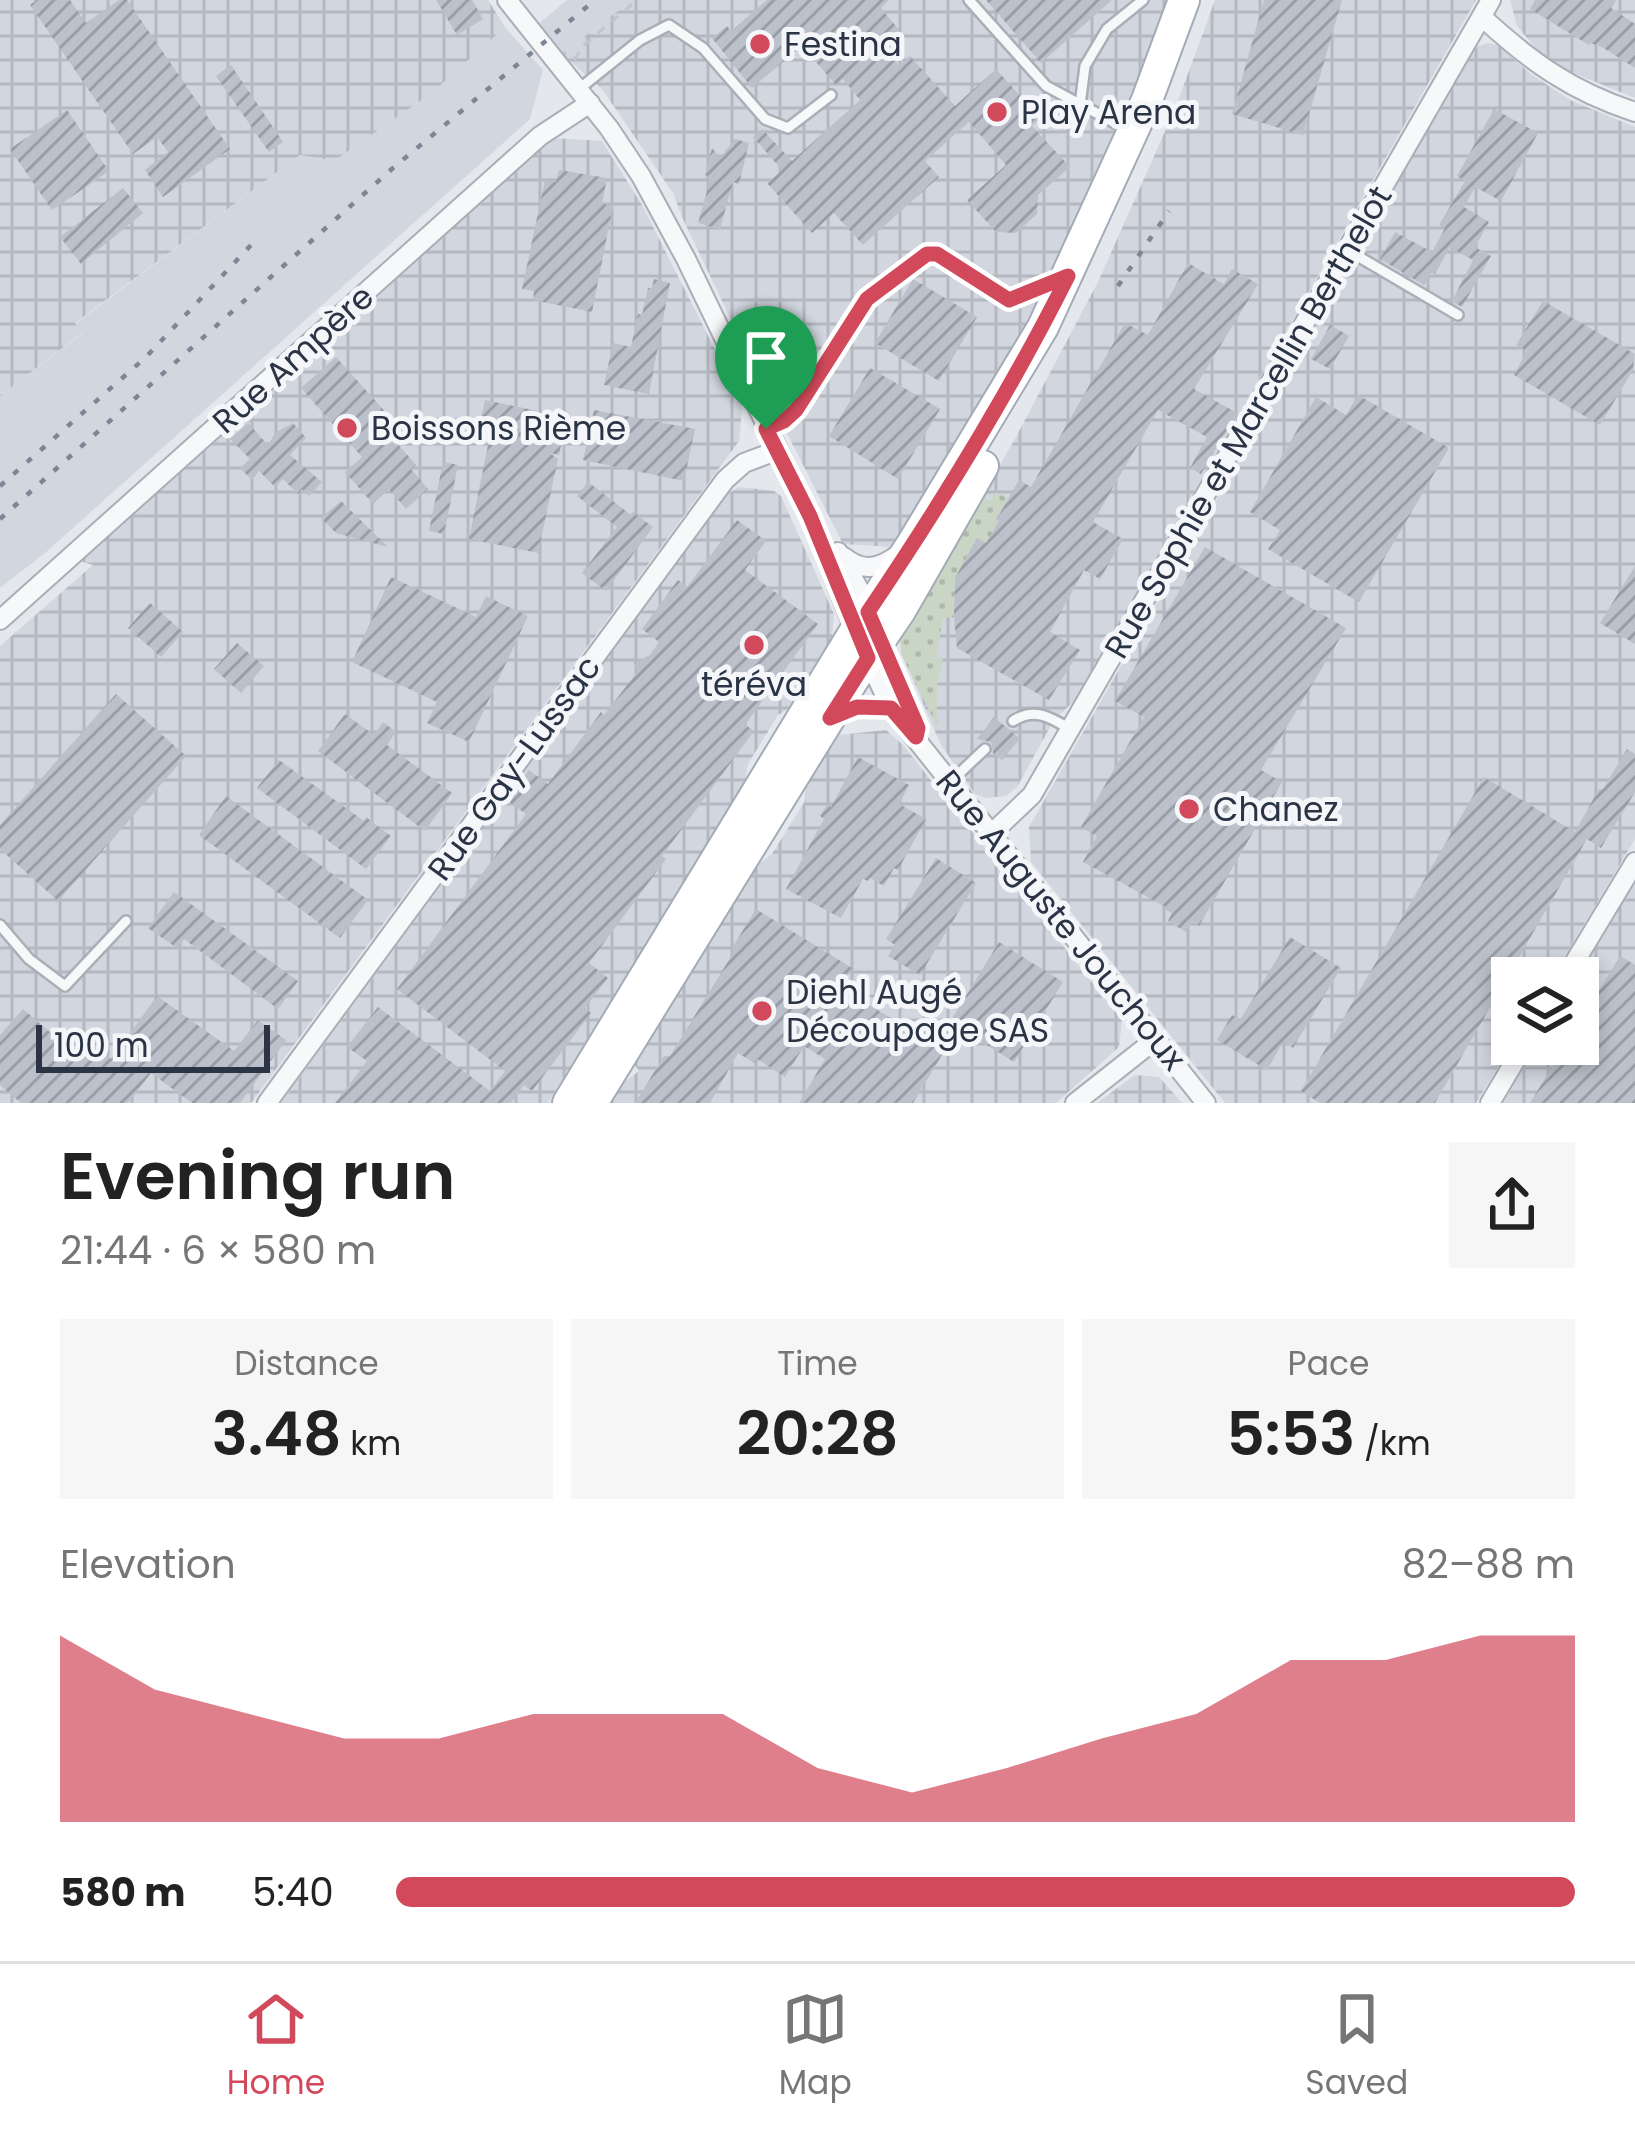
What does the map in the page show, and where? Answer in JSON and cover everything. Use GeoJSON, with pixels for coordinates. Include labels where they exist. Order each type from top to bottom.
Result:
{"type":"FeatureCollection","features":[{"type":"Feature","properties":{"kind":"main road"},"geometry":{"type":"LineString","coordinates":[[592,1103],[830,718],[912,544],[1011,382],[1068,276],[1133,133],[1184,0]]}},
{"type":"Feature","properties":{"kind":"main road"},"geometry":{"type":"LineString","coordinates":[[568,1103],[1007,425],[1084,279],[1162,111],[1203,0]]}},
{"type":"Feature","properties":{"kind":"street","name":"Rue Auguste Jouchoux"},"geometry":{"type":"LineString","coordinates":[[507,0],[641,176],[918,728],[916,737]]}},
{"type":"Feature","properties":{"kind":"street"},"geometry":{"type":"LineString","coordinates":[[1487,8],[1534,63],[1598,100],[1635,112]]}},
{"type":"Feature","properties":{"kind":"street","name":"Rue Sophie et Marcellin Berthelot"},"geometry":{"type":"LineString","coordinates":[[991,834],[1032,795],[1487,8]]}},
{"type":"Feature","properties":{"kind":"street","name":"Rue Ampère"},"geometry":{"type":"LineString","coordinates":[[0,620],[584,96]]}},
{"type":"Feature","properties":{"kind":"street","name":"Rue Gay-Lussac"},"geometry":{"type":"LineString","coordinates":[[267,1103],[725,480],[744,463],[776,451]]}},
{"type":"Feature","properties":{"kind":"street","name":"Rue Auguste Jouchoux"},"geometry":{"type":"LineString","coordinates":[[810,516],[859,589],[891,708],[1206,1103]]}},
{"type":"Feature","properties":{"kind":"street"},"geometry":{"type":"LineString","coordinates":[[838,552],[855,566],[873,568],[912,544]]}},
{"type":"Feature","properties":{"kind":"street"},"geometry":{"type":"LineString","coordinates":[[830,718],[857,707],[891,708]]}},
{"type":"Feature","properties":{"kind":"street"},"geometry":{"type":"LineString","coordinates":[[1578,957],[1635,862]]}},
{"type":"Feature","properties":{"kind":"street"},"geometry":{"type":"LineString","coordinates":[[1075,1103],[1156,1039]]}},
{"type":"Feature","properties":{"kind":"street"},"geometry":{"type":"LineString","coordinates":[[1490,1103],[1513,1065]]}},
{"type":"Feature","properties":{"kind":"lane"},"geometry":{"type":"LineString","coordinates":[[969,0],[1046,86],[1133,133]]}},
{"type":"Feature","properties":{"kind":"lane"},"geometry":{"type":"LineString","coordinates":[[1080,105],[1085,66],[1107,29],[1143,0]]}},
{"type":"Feature","properties":{"kind":"lane"},"geometry":{"type":"LineString","coordinates":[[584,96],[640,40],[669,25],[703,48],[765,118],[788,128],[831,95]]}},
{"type":"Feature","properties":{"kind":"lane"},"geometry":{"type":"LineString","coordinates":[[1347,250],[1458,315]]}},
{"type":"Feature","properties":{"kind":"lane"},"geometry":{"type":"LineString","coordinates":[[766,429],[796,410],[867,299],[927,254],[937,254],[1009,300],[1068,276]]}},
{"type":"Feature","properties":{"kind":"lane"},"geometry":{"type":"LineString","coordinates":[[1013,721],[1036,712],[1070,729]]}},
{"type":"Feature","properties":{"kind":"lane"},"geometry":{"type":"LineString","coordinates":[[950,782],[985,749]]}},
{"type":"Feature","properties":{"kind":"lane"},"geometry":{"type":"LineString","coordinates":[[0,926],[29,959],[65,986],[126,921]]}},
{"type":"Feature","properties":{"kind":"path"},"geometry":{"type":"LineString","coordinates":[[571,65],[584,45],[638,0]]}},
{"type":"Feature","properties":{"kind":"shaded area"},"geometry":{"type":"Polygon","coordinates":[[[0,0],[488,0],[505,27],[433,92],[334,161],[300,155],[75,323],[82,333],[0,396],[0,0]]]}},
{"type":"Feature","properties":{"kind":"shaded area"},"geometry":{"type":"Polygon","coordinates":[[[567,0],[632,0],[562,54],[536,26],[567,0]]]}},
{"type":"Feature","properties":{"kind":"shaded area"},"geometry":{"type":"Polygon","coordinates":[[[632,0],[1170,0],[1129,113],[1035,313],[891,547],[843,544],[673,193],[602,89],[562,54],[632,0]]]}},
{"type":"Feature","properties":{"kind":"shaded area"},"geometry":{"type":"Polygon","coordinates":[[[1215,0],[1476,0],[1075,700],[1054,720],[1017,787],[1006,796],[986,798],[975,794],[941,745],[903,657],[900,638],[1015,439],[1098,282],[1175,109],[1215,0]]]}},
{"type":"Feature","properties":{"kind":"shaded area"},"geometry":{"type":"Polygon","coordinates":[[[1510,0],[1635,0],[1635,98],[1566,70],[1541,54],[1517,26],[1510,0]]]}},
{"type":"Feature","properties":{"kind":"shaded area"},"geometry":{"type":"Polygon","coordinates":[[[505,27],[543,70],[530,119],[45,553],[0,588],[0,396],[82,334],[75,324],[300,155],[334,161],[433,92],[505,27]]]}},
{"type":"Feature","properties":{"kind":"shaded area"},"geometry":{"type":"Polygon","coordinates":[[[1498,45],[1570,100],[1635,127],[1635,839],[1565,957],[1491,957],[1491,1065],[1499,1065],[1476,1103],[1225,1103],[1031,862],[1029,827],[1478,46],[1498,45]]]}},
{"type":"Feature","properties":{"kind":"shaded area"},"geometry":{"type":"Polygon","coordinates":[[[554,138],[602,141],[642,205],[732,383],[742,408],[739,441],[251,1103],[0,1103],[0,646],[93,565],[80,561],[554,138]]]}},
{"type":"Feature","properties":{"kind":"shaded area"},"geometry":{"type":"Polygon","coordinates":[[[740,487],[781,496],[834,614],[832,638],[793,706],[778,715],[748,764],[744,786],[548,1103],[281,1103],[728,493],[740,487]]]}},
{"type":"Feature","properties":{"kind":"shaded area"},"geometry":{"type":"Polygon","coordinates":[[[886,730],[903,745],[1122,1020],[1119,1047],[1056,1103],[604,1103],[639,1071],[631,1060],[754,867],[772,854],[839,735],[886,730]]]}},
{"type":"Feature","properties":{"kind":"shaded area"},"geometry":{"type":"Polygon","coordinates":[[[1635,882],[1635,1103],[1503,1103],[1526,1065],[1599,1065],[1599,957],[1590,957],[1635,882]]]}},
{"type":"Feature","properties":{"kind":"shaded area"},"geometry":{"type":"Polygon","coordinates":[[[1135,1075],[1159,1077],[1182,1103],[1097,1103],[1135,1075]]]}},
{"type":"Feature","properties":{"kind":"green space"},"geometry":{"type":"Polygon","coordinates":[[[996,492],[1008,499],[996,519],[993,547],[977,538],[955,578],[954,617],[943,618],[936,657],[943,659],[937,726],[901,654],[900,638],[984,497],[991,501],[996,492]]]}},
{"type":"Feature","properties":{"kind":"building"},"geometry":{"type":"Polygon","coordinates":[[[37,0],[70,0],[86,23],[119,0],[127,0],[230,149],[163,197],[145,170],[168,152],[157,137],[133,154],[30,5],[37,0]]]}},
{"type":"Feature","properties":{"kind":"building"},"geometry":{"type":"Polygon","coordinates":[[[436,0],[472,0],[483,19],[457,35],[436,0]]]}},
{"type":"Feature","properties":{"kind":"building"},"geometry":{"type":"Polygon","coordinates":[[[767,0],[889,0],[881,8],[899,30],[882,45],[899,66],[910,56],[955,106],[996,69],[1040,118],[1032,126],[1070,167],[1038,195],[1037,214],[1016,233],[996,232],[967,200],[1006,165],[969,122],[925,161],[939,177],[863,245],[834,213],[812,233],[767,183],[782,170],[753,137],[762,129],[792,161],[860,100],[843,79],[836,85],[802,46],[752,88],[712,38],[727,26],[731,31],[767,0]]]}},
{"type":"Feature","properties":{"kind":"building"},"geometry":{"type":"Polygon","coordinates":[[[986,0],[1112,0],[1041,63],[986,0]]]}},
{"type":"Feature","properties":{"kind":"building"},"geometry":{"type":"Polygon","coordinates":[[[1264,0],[1342,0],[1303,135],[1232,114],[1264,0]]]}},
{"type":"Feature","properties":{"kind":"building"},"geometry":{"type":"Polygon","coordinates":[[[1535,0],[1616,0],[1611,8],[1635,24],[1635,68],[1530,9],[1535,0]]]}},
{"type":"Feature","properties":{"kind":"building"},"geometry":{"type":"Polygon","coordinates":[[[231,65],[283,142],[269,152],[216,76],[231,65]]]}},
{"type":"Feature","properties":{"kind":"building"},"geometry":{"type":"Polygon","coordinates":[[[1494,109],[1538,133],[1501,201],[1475,187],[1464,207],[1489,222],[1475,247],[1491,256],[1462,307],[1452,301],[1473,260],[1450,247],[1424,285],[1380,259],[1395,232],[1432,252],[1445,228],[1439,225],[1465,181],[1457,176],[1494,109]]]}},
{"type":"Feature","properties":{"kind":"building"},"geometry":{"type":"Polygon","coordinates":[[[67,110],[109,171],[52,210],[10,149],[67,110]]]}},
{"type":"Feature","properties":{"kind":"building"},"geometry":{"type":"Polygon","coordinates":[[[735,139],[749,143],[739,184],[733,182],[720,229],[698,223],[711,177],[705,175],[712,148],[720,158],[735,139]]]}},
{"type":"Feature","properties":{"kind":"building"},"geometry":{"type":"Polygon","coordinates":[[[559,170],[607,178],[602,204],[613,206],[592,312],[533,300],[534,291],[522,289],[545,180],[556,182],[559,170]]]}},
{"type":"Feature","properties":{"kind":"building"},"geometry":{"type":"Polygon","coordinates":[[[123,188],[143,213],[81,264],[60,237],[123,188]]]}},
{"type":"Feature","properties":{"kind":"building"},"geometry":{"type":"Polygon","coordinates":[[[1188,263],[1224,284],[1232,269],[1258,284],[1194,389],[1237,413],[1201,474],[1190,468],[1207,437],[1158,410],[1093,522],[1123,539],[1100,579],[1084,570],[1050,632],[1080,650],[1049,700],[957,648],[955,578],[977,538],[986,543],[1019,480],[1031,487],[1125,323],[1148,335],[1188,263]]]}},
{"type":"Feature","properties":{"kind":"building"},"geometry":{"type":"Polygon","coordinates":[[[654,279],[670,283],[649,394],[604,385],[613,343],[631,347],[638,314],[642,315],[654,279]]]}},
{"type":"Feature","properties":{"kind":"building"},"geometry":{"type":"Polygon","coordinates":[[[913,279],[977,317],[939,381],[875,343],[913,279]]]}},
{"type":"Feature","properties":{"kind":"building"},"geometry":{"type":"Polygon","coordinates":[[[1543,301],[1635,354],[1633,370],[1600,425],[1514,375],[1527,351],[1516,345],[1543,301]]]}},
{"type":"Feature","properties":{"kind":"building"},"geometry":{"type":"Polygon","coordinates":[[[1330,325],[1349,336],[1330,369],[1311,359],[1330,325]]]}},
{"type":"Feature","properties":{"kind":"building","name":"Boissons Rième"},"geometry":{"type":"Polygon","coordinates":[[[336,357],[391,418],[382,426],[416,465],[411,469],[428,489],[406,509],[389,489],[373,504],[345,472],[362,457],[301,388],[336,357]]]}},
{"type":"Feature","properties":{"kind":"building"},"geometry":{"type":"Polygon","coordinates":[[[870,368],[940,409],[898,479],[829,436],[870,368]]]}},
{"type":"Feature","properties":{"kind":"building"},"geometry":{"type":"Polygon","coordinates":[[[1358,395],[1449,448],[1359,602],[1268,549],[1280,530],[1250,512],[1316,397],[1346,415],[1358,395]]]}},
{"type":"Feature","properties":{"kind":"building"},"geometry":{"type":"Polygon","coordinates":[[[485,400],[567,417],[559,455],[550,453],[558,459],[538,553],[469,539],[491,430],[479,428],[485,400]]]}},
{"type":"Feature","properties":{"kind":"building"},"geometry":{"type":"Polygon","coordinates":[[[594,410],[695,429],[684,481],[583,460],[594,410]]]}},
{"type":"Feature","properties":{"kind":"building"},"geometry":{"type":"Polygon","coordinates":[[[248,423],[268,445],[275,433],[293,423],[306,438],[290,455],[322,482],[309,496],[302,489],[298,494],[283,479],[275,487],[259,471],[252,480],[240,468],[250,459],[230,439],[248,423]]]}},
{"type":"Feature","properties":{"kind":"building"},"geometry":{"type":"Polygon","coordinates":[[[443,462],[458,465],[444,534],[429,531],[443,462]]]}},
{"type":"Feature","properties":{"kind":"building"},"geometry":{"type":"Polygon","coordinates":[[[588,482],[653,527],[606,591],[582,573],[617,527],[577,496],[588,482]]]}},
{"type":"Feature","properties":{"kind":"building"},"geometry":{"type":"Polygon","coordinates":[[[341,501],[388,547],[336,533],[321,518],[341,501]]]}},
{"type":"Feature","properties":{"kind":"building"},"geometry":{"type":"Polygon","coordinates":[[[737,520],[766,541],[745,570],[818,624],[747,722],[754,731],[589,963],[608,978],[585,1008],[591,1013],[532,1091],[524,1085],[511,1103],[335,1103],[367,1061],[347,1047],[378,1007],[490,1091],[505,1071],[397,989],[526,814],[507,800],[529,770],[548,784],[638,671],[634,663],[650,655],[659,642],[642,629],[678,580],[687,587],[737,520]]]}},
{"type":"Feature","properties":{"kind":"building"},"geometry":{"type":"Polygon","coordinates":[[[1205,547],[1346,628],[1261,770],[1282,782],[1199,926],[1192,921],[1186,932],[1168,921],[1172,913],[1166,907],[1083,862],[1097,836],[1081,827],[1144,717],[1115,701],[1205,547]]]}},
{"type":"Feature","properties":{"kind":"building"},"geometry":{"type":"Polygon","coordinates":[[[1635,566],[1635,644],[1600,623],[1635,566]]]}},
{"type":"Feature","properties":{"kind":"building"},"geometry":{"type":"Polygon","coordinates":[[[391,577],[476,617],[486,596],[528,616],[469,742],[427,723],[437,702],[352,662],[391,577]]]}},
{"type":"Feature","properties":{"kind":"building"},"geometry":{"type":"Polygon","coordinates":[[[150,603],[183,632],[161,657],[128,628],[150,603]]]}},
{"type":"Feature","properties":{"kind":"building"},"geometry":{"type":"Polygon","coordinates":[[[237,643],[264,666],[241,693],[214,669],[237,643]]]}},
{"type":"Feature","properties":{"kind":"building"},"geometry":{"type":"Polygon","coordinates":[[[116,694],[186,756],[58,901],[0,849],[0,825],[116,694]]]}},
{"type":"Feature","properties":{"kind":"building"},"geometry":{"type":"Polygon","coordinates":[[[345,714],[374,735],[383,722],[396,732],[387,745],[452,793],[425,831],[318,751],[345,714]]]}},
{"type":"Feature","properties":{"kind":"building"},"geometry":{"type":"Polygon","coordinates":[[[994,717],[1020,739],[1002,760],[993,753],[991,742],[977,739],[994,717]]]}},
{"type":"Feature","properties":{"kind":"building"},"geometry":{"type":"Polygon","coordinates":[[[1627,749],[1635,754],[1635,792],[1601,848],[1587,839],[1519,957],[1491,957],[1491,1006],[1435,1103],[1320,1103],[1301,1091],[1484,777],[1575,832],[1627,749]]]}},
{"type":"Feature","properties":{"kind":"building"},"geometry":{"type":"Polygon","coordinates":[[[858,757],[909,785],[899,804],[926,819],[898,870],[894,868],[884,886],[863,879],[841,918],[786,889],[824,819],[820,816],[827,805],[831,807],[858,757]]]}},
{"type":"Feature","properties":{"kind":"building"},"geometry":{"type":"Polygon","coordinates":[[[279,760],[391,836],[366,869],[257,788],[279,760]]]}},
{"type":"Feature","properties":{"kind":"building"},"geometry":{"type":"Polygon","coordinates":[[[226,796],[368,900],[340,938],[199,835],[226,796]]]}},
{"type":"Feature","properties":{"kind":"building"},"geometry":{"type":"Polygon","coordinates":[[[936,858],[976,883],[920,975],[888,956],[895,945],[886,939],[936,858]]]}},
{"type":"Feature","properties":{"kind":"building"},"geometry":{"type":"Polygon","coordinates":[[[174,892],[298,981],[278,1009],[184,939],[177,948],[148,928],[174,892]]]}},
{"type":"Feature","properties":{"kind":"building","name":"Diehl Augé Découpage SAS"},"geometry":{"type":"Polygon","coordinates":[[[756,909],[852,968],[840,988],[945,1050],[913,1103],[799,1103],[825,1059],[804,1046],[785,1077],[738,1053],[710,1103],[635,1103],[664,1056],[670,1056],[756,909]]]}},
{"type":"Feature","properties":{"kind":"building"},"geometry":{"type":"Polygon","coordinates":[[[1290,937],[1341,968],[1293,1048],[1283,1042],[1267,1070],[1217,1040],[1232,1015],[1240,1020],[1290,937]]]}},
{"type":"Feature","properties":{"kind":"building"},"geometry":{"type":"Polygon","coordinates":[[[999,942],[1063,982],[1014,1062],[950,1022],[999,942]]]}},
{"type":"Feature","properties":{"kind":"building"},"geometry":{"type":"Polygon","coordinates":[[[1620,956],[1635,965],[1635,1103],[1530,1103],[1553,1065],[1599,1065],[1599,990],[1620,956]]]}},
{"type":"Feature","properties":{"kind":"building"},"geometry":{"type":"Polygon","coordinates":[[[157,996],[234,1051],[258,1020],[286,1040],[240,1103],[192,1103],[151,1073],[128,1103],[21,1103],[0,1085],[0,1035],[23,1009],[80,1058],[92,1044],[111,1059],[157,996]]]}},
{"type":"Feature","properties":{"kind":"railway"},"geometry":{"type":"LineString","coordinates":[[0,519],[393,168],[595,0]]}},
{"type":"Feature","properties":{"kind":"railway"},"geometry":{"type":"LineString","coordinates":[[1118,286],[1169,211]]}},
{"type":"Feature","properties":{"kind":"railway"},"geometry":{"type":"LineString","coordinates":[[0,486],[146,357],[252,244]]}},
{"type":"Feature","properties":{"kind":"place","name":"Festina"},"geometry":{"type":"Point","coordinates":[760,44]}},
{"type":"Feature","properties":{"kind":"place","name":"Play Arena"},"geometry":{"type":"Point","coordinates":[997,112]}},
{"type":"Feature","properties":{"kind":"place","name":"Boissons Rième"},"geometry":{"type":"Point","coordinates":[347,428]}},
{"type":"Feature","properties":{"kind":"place","name":"téréva"},"geometry":{"type":"Point","coordinates":[754,645]}},
{"type":"Feature","properties":{"kind":"place","name":"Chanez"},"geometry":{"type":"Point","coordinates":[1189,809]}},
{"type":"Feature","properties":{"kind":"place","name":"Diehl Augé Découpage SAS"},"geometry":{"type":"Point","coordinates":[762,1011]}},
{"type":"Feature","properties":{"kind":"route"},"geometry":{"type":"LineString","coordinates":[[927,254],[937,254],[1009,300],[1068,276],[1000,400],[868,612],[918,728],[916,737],[891,708],[857,707],[830,718],[868,658],[810,516],[766,429],[796,410],[867,299],[927,254]]}}]}
